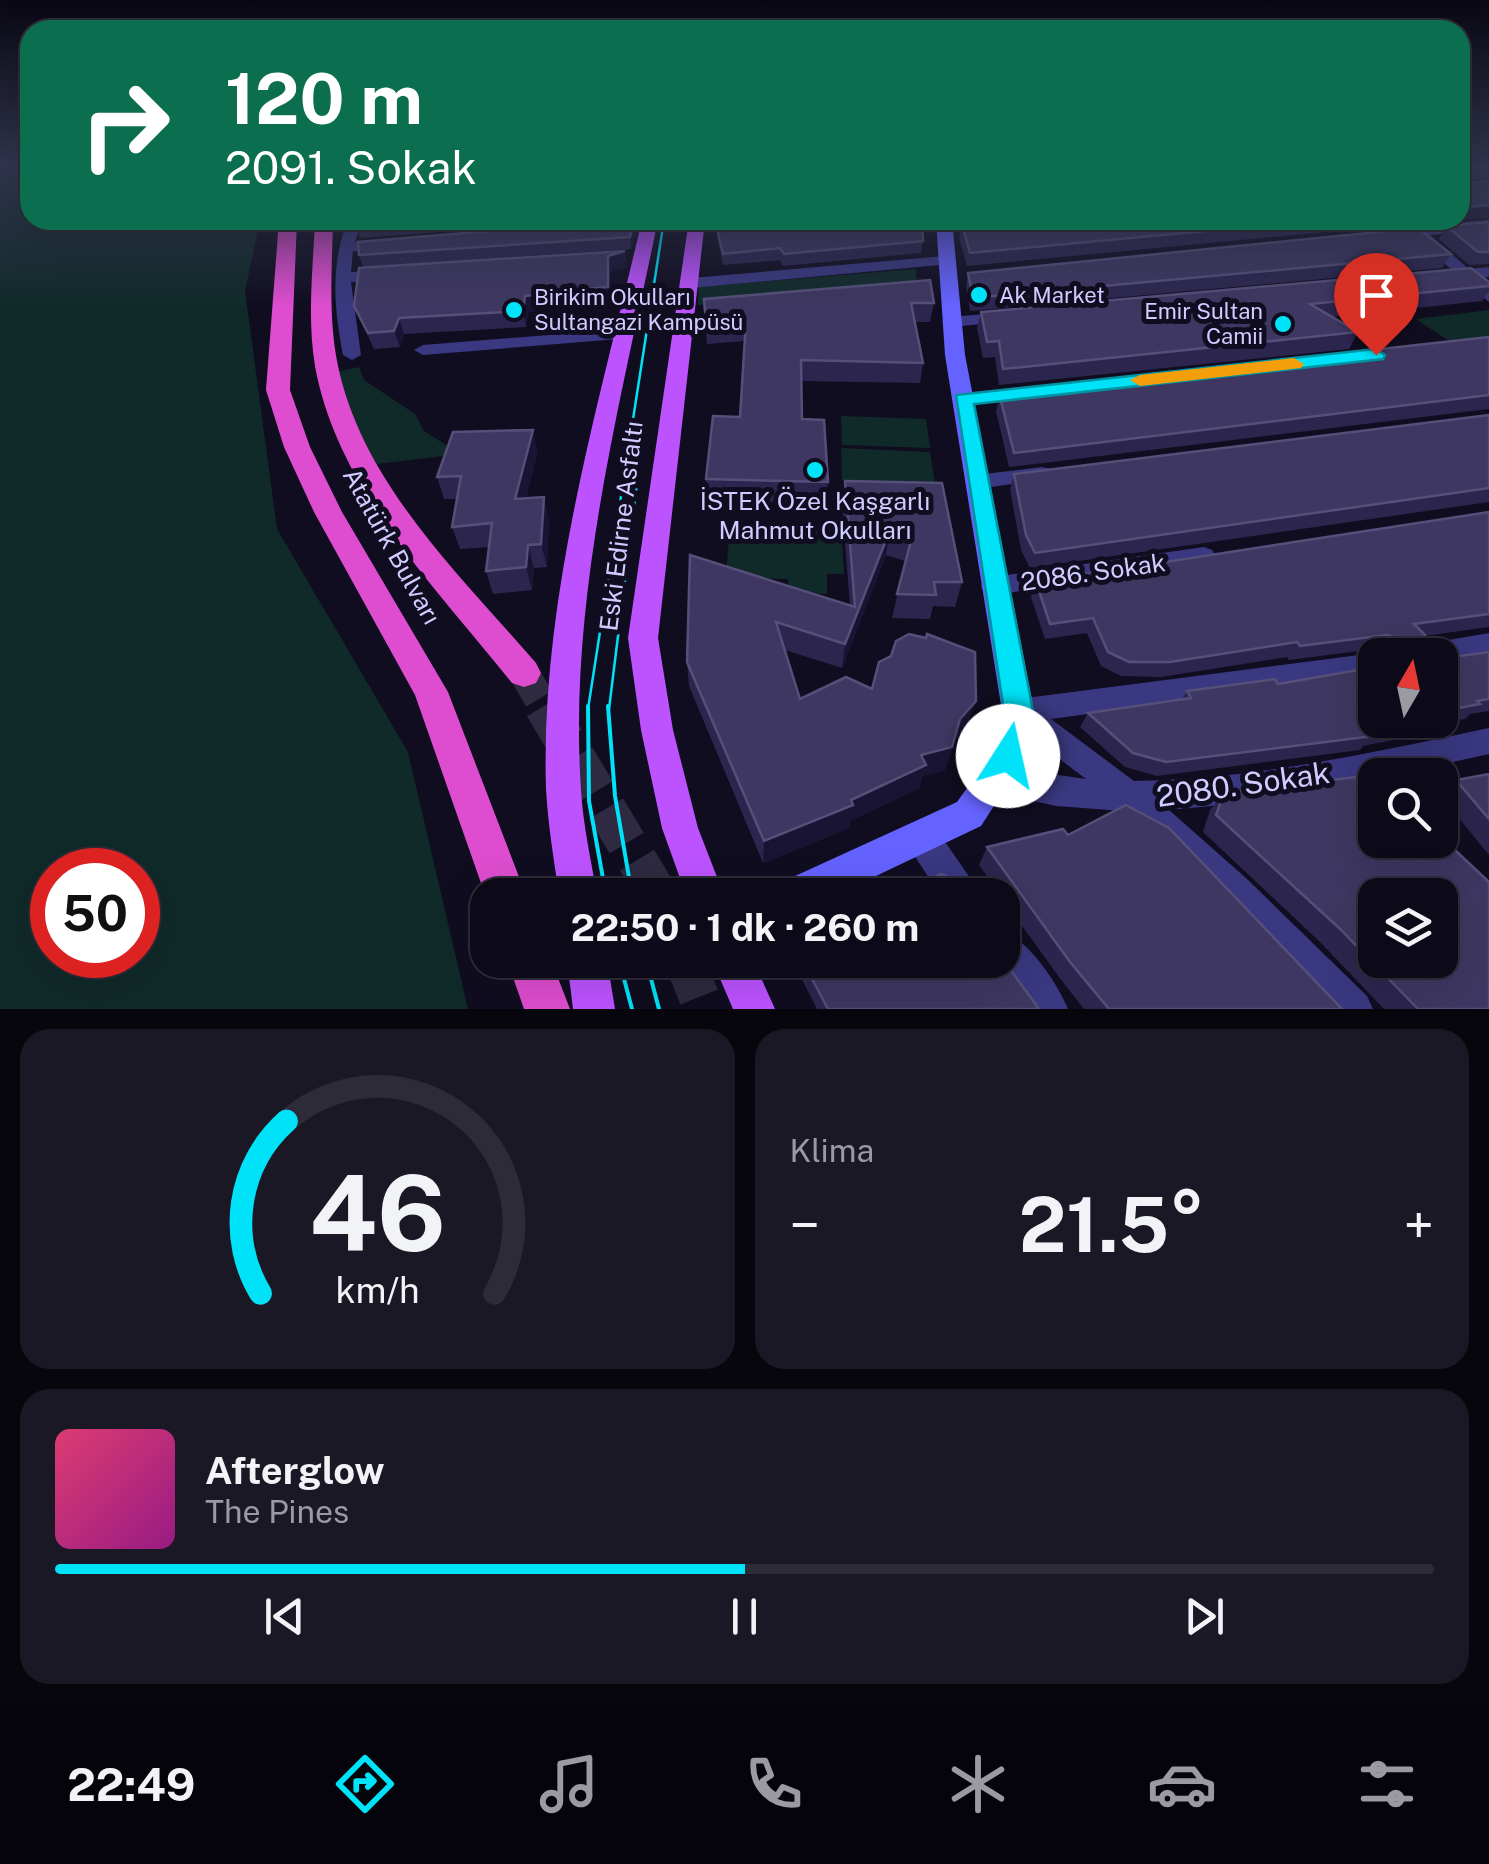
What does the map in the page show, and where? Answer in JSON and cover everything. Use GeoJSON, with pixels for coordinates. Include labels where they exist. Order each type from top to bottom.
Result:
{"type":"FeatureCollection","features":[{"type":"Feature","properties":{"kind":"highway","name":"Atatürk Bulvarı"},"geometry":{"type":"LineString","coordinates":[[287,230],[278,390],[297,447],[328,512],[431,692],[499,878]]}},
{"type":"Feature","properties":{"kind":"highway","name":"Atatürk Bulvarı"},"geometry":{"type":"LineString","coordinates":[[325,230],[329,378],[354,445],[407,530],[524,673]]}},
{"type":"Feature","properties":{"kind":"highway"},"geometry":{"type":"LineString","coordinates":[[536,978],[547,1009]]}},
{"type":"Feature","properties":{"kind":"main road","name":"Eski Edirne Asfaltı"},"geometry":{"type":"LineString","coordinates":[[576,878],[563,779],[568,646],[602,441],[626,334],[632,257],[640,230]]}},
{"type":"Feature","properties":{"kind":"main road","name":"Eski Edirne Asfaltı"},"geometry":{"type":"LineString","coordinates":[[696,230],[691,284],[697,312],[648,577],[643,638],[657,730],[680,828],[699,878]]}},
{"type":"Feature","properties":{"kind":"main road"},"geometry":{"type":"LineString","coordinates":[[832,878],[969,814],[996,780],[1008,756],[1018,711],[951,322],[951,230]]}},
{"type":"Feature","properties":{"kind":"main road"},"geometry":{"type":"LineString","coordinates":[[590,978],[594,1009]]}},
{"type":"Feature","properties":{"kind":"main road"},"geometry":{"type":"LineString","coordinates":[[740,978],[754,1009]]}},
{"type":"Feature","properties":{"kind":"street"},"geometry":{"type":"LineString","coordinates":[[352,230],[346,247],[344,316],[352,355]]}},
{"type":"Feature","properties":{"kind":"street"},"geometry":{"type":"LineString","coordinates":[[1376,235],[1394,230]]}},
{"type":"Feature","properties":{"kind":"street"},"geometry":{"type":"LineString","coordinates":[[1413,230],[1489,298]]}},
{"type":"Feature","properties":{"kind":"street"},"geometry":{"type":"LineString","coordinates":[[346,247],[406,245]]}},
{"type":"Feature","properties":{"kind":"street"},"geometry":{"type":"LineString","coordinates":[[1425,278],[1489,272]]}},
{"type":"Feature","properties":{"kind":"street"},"geometry":{"type":"LineString","coordinates":[[346,278],[405,273]]}},
{"type":"Feature","properties":{"kind":"street"},"geometry":{"type":"LineString","coordinates":[[691,284],[949,279]]}},
{"type":"Feature","properties":{"kind":"street"},"geometry":{"type":"LineString","coordinates":[[951,322],[1030,315]]}},
{"type":"Feature","properties":{"kind":"street"},"geometry":{"type":"LineString","coordinates":[[423,350],[626,334]]}},
{"type":"Feature","properties":{"kind":"street"},"geometry":{"type":"LineString","coordinates":[[963,399],[1060,389]]}},
{"type":"Feature","properties":{"kind":"street"},"geometry":{"type":"LineString","coordinates":[[976,482],[1055,472]]}},
{"type":"Feature","properties":{"kind":"street","name":"2086. Sokak"},"geometry":{"type":"LineString","coordinates":[[994,586],[1232,552]]}},
{"type":"Feature","properties":{"kind":"street"},"geometry":{"type":"LineString","coordinates":[[1458,649],[1489,644]]}},
{"type":"Feature","properties":{"kind":"street"},"geometry":{"type":"LineString","coordinates":[[1018,711],[1358,666]]}},
{"type":"Feature","properties":{"kind":"street"},"geometry":{"type":"LineString","coordinates":[[1018,711],[1192,846],[1354,1009]]}},
{"type":"Feature","properties":{"kind":"street","name":"2080. Sokak"},"geometry":{"type":"LineString","coordinates":[[1431,758],[1489,741]]}},
{"type":"Feature","properties":{"kind":"street","name":"2080. Sokak"},"geometry":{"type":"LineString","coordinates":[[996,780],[1038,791],[1133,799],[1358,778]]}},
{"type":"Feature","properties":{"kind":"street"},"geometry":{"type":"LineString","coordinates":[[921,838],[950,878]]}},
{"type":"Feature","properties":{"kind":"street"},"geometry":{"type":"LineString","coordinates":[[1020,973],[1047,1009]]}},
{"type":"Feature","properties":{"kind":"green space"},"geometry":{"type":"Polygon","coordinates":[[[0,212],[20,212],[20,230],[258,230],[245,291],[277,529],[408,752],[468,1009],[0,1009],[0,212]]]}},
{"type":"Feature","properties":{"kind":"green space"},"geometry":{"type":"Polygon","coordinates":[[[916,269],[917,289],[698,305],[699,287],[916,269]]]}},
{"type":"Feature","properties":{"kind":"green space"},"geometry":{"type":"Polygon","coordinates":[[[1489,310],[1489,338],[1452,343],[1416,319],[1489,310]]]}},
{"type":"Feature","properties":{"kind":"green space"},"geometry":{"type":"Polygon","coordinates":[[[359,367],[364,380],[415,414],[424,431],[460,454],[377,464],[364,445],[336,372],[359,367]]]}},
{"type":"Feature","properties":{"kind":"green space"},"geometry":{"type":"Polygon","coordinates":[[[841,416],[926,419],[930,448],[842,445],[841,416]]]}},
{"type":"Feature","properties":{"kind":"green space"},"geometry":{"type":"Polygon","coordinates":[[[841,448],[930,452],[935,484],[842,480],[841,448]]]}},
{"type":"Feature","properties":{"kind":"green space"},"geometry":{"type":"Polygon","coordinates":[[[730,524],[841,527],[844,574],[827,574],[827,594],[788,592],[788,579],[726,577],[730,524]]]}},
{"type":"Feature","properties":{"kind":"building"},"geometry":{"type":"Polygon","coordinates":[[[1489,222],[1489,252],[1478,252],[1451,230],[1470,230],[1470,224],[1489,222]]]}},
{"type":"Feature","properties":{"kind":"building"},"geometry":{"type":"Polygon","coordinates":[[[502,230],[632,230],[630,237],[359,255],[358,242],[502,230]]]}},
{"type":"Feature","properties":{"kind":"building"},"geometry":{"type":"Polygon","coordinates":[[[717,230],[922,230],[923,241],[784,254],[780,248],[723,254],[717,230]]]}},
{"type":"Feature","properties":{"kind":"building"},"geometry":{"type":"Polygon","coordinates":[[[963,230],[1217,230],[970,253],[963,230]]]}},
{"type":"Feature","properties":{"kind":"building"},"geometry":{"type":"Polygon","coordinates":[[[1398,230],[1421,230],[1451,254],[973,298],[968,273],[1398,230]]]}},
{"type":"Feature","properties":{"kind":"building"},"geometry":{"type":"Polygon","coordinates":[[[625,251],[608,256],[608,287],[525,296],[523,311],[399,318],[394,331],[368,333],[354,306],[359,268],[625,251]]]}},
{"type":"Feature","properties":{"kind":"building"},"geometry":{"type":"Polygon","coordinates":[[[1471,268],[1489,286],[1310,304],[1358,332],[1003,369],[999,341],[987,342],[981,312],[1471,268]]]}},
{"type":"Feature","properties":{"kind":"building"},"geometry":{"type":"Polygon","coordinates":[[[930,280],[934,303],[911,303],[923,363],[801,360],[802,419],[824,420],[828,482],[706,479],[713,416],[740,417],[746,321],[706,324],[704,299],[930,280]]]}},
{"type":"Feature","properties":{"kind":"building"},"geometry":{"type":"Polygon","coordinates":[[[1489,337],[1489,395],[1014,453],[1000,397],[1013,395],[1011,390],[1489,337]]]}},
{"type":"Feature","properties":{"kind":"building"},"geometry":{"type":"Polygon","coordinates":[[[1489,415],[1489,488],[1035,553],[1026,535],[1014,474],[1489,415]]]}},
{"type":"Feature","properties":{"kind":"building"},"geometry":{"type":"Polygon","coordinates":[[[533,430],[515,499],[544,497],[541,544],[528,545],[526,567],[486,571],[492,523],[452,527],[461,476],[437,477],[453,432],[533,430]]]}},
{"type":"Feature","properties":{"kind":"building"},"geometry":{"type":"Polygon","coordinates":[[[845,481],[942,483],[962,582],[934,582],[936,595],[897,594],[912,537],[890,530],[845,644],[776,622],[800,699],[846,677],[872,689],[879,662],[891,656],[896,641],[909,634],[926,638],[927,634],[975,652],[976,701],[960,719],[952,747],[921,755],[926,765],[851,800],[853,805],[764,841],[687,662],[690,555],[855,607],[845,481]]]}},
{"type":"Feature","properties":{"kind":"building"},"geometry":{"type":"Polygon","coordinates":[[[1489,512],[1489,614],[1414,624],[1425,635],[1387,635],[1300,646],[1297,642],[1170,662],[1129,662],[1108,652],[1093,618],[1050,624],[1036,582],[1489,512]]]}},
{"type":"Feature","properties":{"kind":"building"},"geometry":{"type":"Polygon","coordinates":[[[1489,652],[1489,699],[1477,701],[1480,704],[1458,708],[1458,656],[1489,652]]]}},
{"type":"Feature","properties":{"kind":"building"},"geometry":{"type":"Polygon","coordinates":[[[1358,670],[1358,738],[1166,762],[1133,753],[1088,713],[1191,698],[1187,691],[1275,679],[1278,684],[1358,670]]]}},
{"type":"Feature","properties":{"kind":"building"},"geometry":{"type":"Polygon","coordinates":[[[1489,774],[1489,819],[1458,782],[1489,774]]]}},
{"type":"Feature","properties":{"kind":"building"},"geometry":{"type":"Polygon","coordinates":[[[1358,777],[1358,858],[1458,858],[1458,853],[1489,882],[1489,1009],[1418,1009],[1388,978],[1458,978],[1458,878],[1358,878],[1358,947],[1216,815],[1224,793],[1358,777]]]}},
{"type":"Feature","properties":{"kind":"building"},"geometry":{"type":"Polygon","coordinates":[[[1126,805],[1169,828],[1342,1009],[1109,1009],[1020,893],[1020,878],[1009,878],[987,847],[1063,829],[1068,835],[1126,805]]]}},
{"type":"Feature","properties":{"kind":"building"},"geometry":{"type":"Polygon","coordinates":[[[812,978],[1017,978],[1039,1009],[828,1009],[812,978]]]}},
{"type":"Feature","properties":{"kind":"tunnel"},"geometry":{"type":"LineString","coordinates":[[524,673],[545,709]]}},
{"type":"Feature","properties":{"kind":"tunnel"},"geometry":{"type":"LineString","coordinates":[[544,706],[648,878]]}},
{"type":"Feature","properties":{"kind":"tunnel"},"geometry":{"type":"LineString","coordinates":[[691,978],[704,1009]]}},
{"type":"Feature","properties":{"kind":"tram line"},"geometry":{"type":"LineString","coordinates":[[588,709],[662,230]]}},
{"type":"Feature","properties":{"kind":"tram line"},"geometry":{"type":"LineString","coordinates":[[609,709],[643,434]]}},
{"type":"Feature","properties":{"kind":"tram line"},"geometry":{"type":"LineString","coordinates":[[608,706],[615,796],[629,878]]}},
{"type":"Feature","properties":{"kind":"tram line"},"geometry":{"type":"LineString","coordinates":[[588,709],[589,801],[603,878]]}},
{"type":"Feature","properties":{"kind":"tram line"},"geometry":{"type":"LineString","coordinates":[[624,978],[632,1009]]}},
{"type":"Feature","properties":{"kind":"tram line"},"geometry":{"type":"LineString","coordinates":[[651,978],[659,1009]]}},
{"type":"Feature","properties":{"kind":"slow traffic"},"geometry":{"type":"LineString","coordinates":[[1140,380],[1294,364]]}},
{"type":"Feature","properties":{"kind":"place","name":"Ak Market"},"geometry":{"type":"Point","coordinates":[979,295]}},
{"type":"Feature","properties":{"kind":"place","name":"Birikim Okulları Sultangazi Kampüsü"},"geometry":{"type":"Point","coordinates":[514,310]}},
{"type":"Feature","properties":{"kind":"place","name":"Emir Sultan Camii"},"geometry":{"type":"Point","coordinates":[1283,324]}},
{"type":"Feature","properties":{"kind":"place","name":"İSTEK Özel Kaşgarlı Mahmut Okulları"},"geometry":{"type":"Point","coordinates":[815,470]}},
{"type":"Feature","properties":{"kind":"route"},"geometry":{"type":"LineString","coordinates":[[1008,756],[1018,711],[963,399],[1376,355]]}}]}
